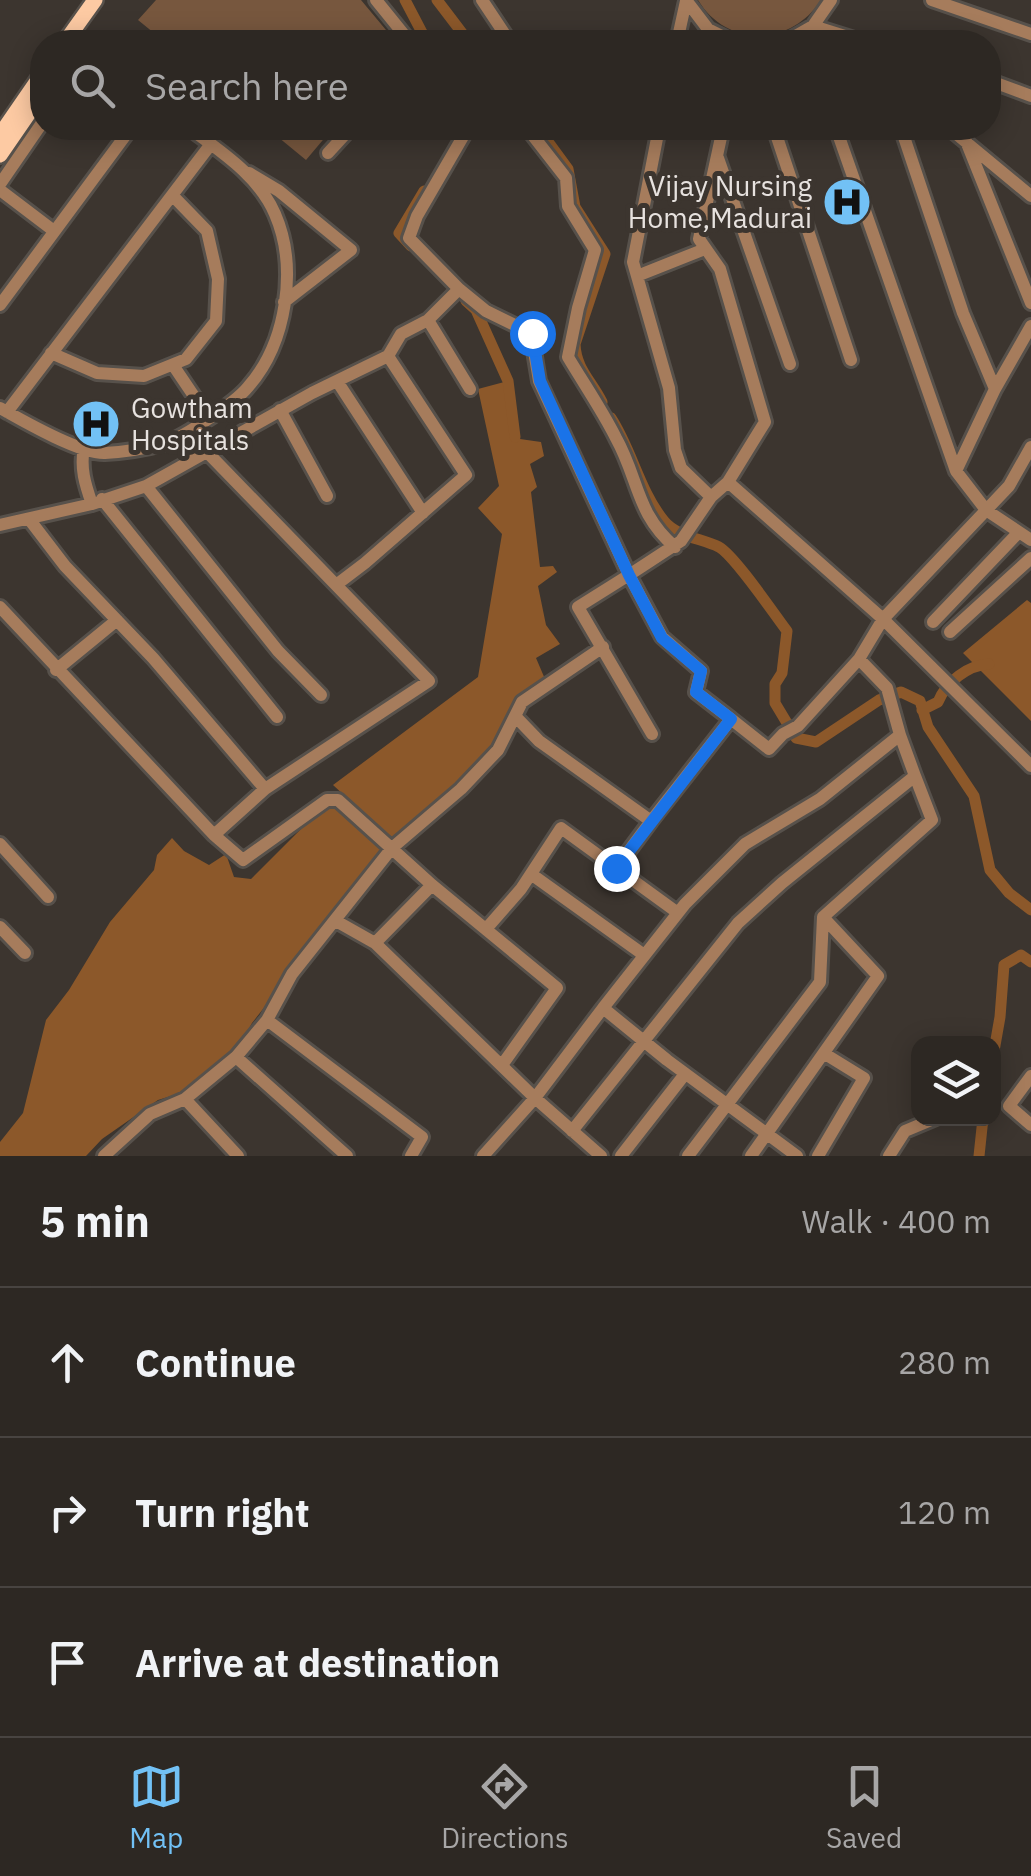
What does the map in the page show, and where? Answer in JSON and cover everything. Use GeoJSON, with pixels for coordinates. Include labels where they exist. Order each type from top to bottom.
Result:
{"type":"FeatureCollection","features":[{"type":"Feature","properties":{"kind":"main road"},"geometry":{"type":"LineString","coordinates":[[82,30],[94,0]]}},
{"type":"Feature","properties":{"kind":"main road"},"geometry":{"type":"LineString","coordinates":[[85,30],[107,0]]}},
{"type":"Feature","properties":{"kind":"main road"},"geometry":{"type":"LineString","coordinates":[[0,156],[6,126],[30,91]]}},
{"type":"Feature","properties":{"kind":"main road"},"geometry":{"type":"LineString","coordinates":[[6,126],[30,105]]}},
{"type":"Feature","properties":{"kind":"street"},"geometry":{"type":"LineString","coordinates":[[376,0],[400,30]]}},
{"type":"Feature","properties":{"kind":"street"},"geometry":{"type":"LineString","coordinates":[[482,0],[502,30]]}},
{"type":"Feature","properties":{"kind":"street"},"geometry":{"type":"LineString","coordinates":[[680,30],[686,0]]}},
{"type":"Feature","properties":{"kind":"street"},"geometry":{"type":"LineString","coordinates":[[686,0],[710,30]]}},
{"type":"Feature","properties":{"kind":"street"},"geometry":{"type":"LineString","coordinates":[[811,30],[830,0]]}},
{"type":"Feature","properties":{"kind":"street"},"geometry":{"type":"LineString","coordinates":[[932,0],[1031,34]]}},
{"type":"Feature","properties":{"kind":"street"},"geometry":{"type":"LineString","coordinates":[[1001,85],[1031,96]]}},
{"type":"Feature","properties":{"kind":"street"},"geometry":{"type":"LineString","coordinates":[[31,140],[0,187],[54,232]]}},
{"type":"Feature","properties":{"kind":"street"},"geometry":{"type":"LineString","coordinates":[[0,305],[122,140]]}},
{"type":"Feature","properties":{"kind":"street"},"geometry":{"type":"LineString","coordinates":[[206,140],[351,250],[284,302]]}},
{"type":"Feature","properties":{"kind":"street"},"geometry":{"type":"LineString","coordinates":[[328,153],[340,140]]}},
{"type":"Feature","properties":{"kind":"street"},"geometry":{"type":"LineString","coordinates":[[461,140],[417,216],[409,238],[457,291],[532,333],[540,381],[662,638],[701,671],[696,692],[769,749],[783,734],[798,726],[858,660],[883,618],[1010,486],[1031,447]]}},
{"type":"Feature","properties":{"kind":"street"},"geometry":{"type":"LineString","coordinates":[[536,140],[566,178],[568,206],[596,250],[568,357],[618,441],[655,530],[681,540]]}},
{"type":"Feature","properties":{"kind":"street"},"geometry":{"type":"LineString","coordinates":[[657,140],[632,262],[669,388],[675,450],[681,468],[711,497]]}},
{"type":"Feature","properties":{"kind":"street"},"geometry":{"type":"LineString","coordinates":[[652,734],[578,607],[681,540],[711,497],[728,482],[766,422],[720,269],[698,239],[720,140]]}},
{"type":"Feature","properties":{"kind":"street"},"geometry":{"type":"LineString","coordinates":[[778,140],[852,360]]}},
{"type":"Feature","properties":{"kind":"street"},"geometry":{"type":"LineString","coordinates":[[840,140],[956,471],[986,510],[1025,536],[933,622]]}},
{"type":"Feature","properties":{"kind":"street"},"geometry":{"type":"LineString","coordinates":[[905,140],[963,312],[996,389]]}},
{"type":"Feature","properties":{"kind":"street"},"geometry":{"type":"LineString","coordinates":[[964,140],[1031,196]]}},
{"type":"Feature","properties":{"kind":"street"},"geometry":{"type":"LineString","coordinates":[[966,142],[1031,303]]}},
{"type":"Feature","properties":{"kind":"street"},"geometry":{"type":"LineString","coordinates":[[211,144],[3,410],[51,436],[102,454],[168,442],[248,388],[273,347],[284,302],[286,246],[273,210],[242,169]]}},
{"type":"Feature","properties":{"kind":"street"},"geometry":{"type":"LineString","coordinates":[[717,156],[790,364]]}},
{"type":"Feature","properties":{"kind":"street"},"geometry":{"type":"LineString","coordinates":[[51,353],[97,373],[144,376],[186,360],[216,321],[218,279],[208,230],[172,195]]}},
{"type":"Feature","properties":{"kind":"street"},"geometry":{"type":"LineString","coordinates":[[637,276],[706,249]]}},
{"type":"Feature","properties":{"kind":"street"},"geometry":{"type":"LineString","coordinates":[[0,525],[146,486],[280,410],[388,356],[401,334],[428,320],[457,291]]}},
{"type":"Feature","properties":{"kind":"street"},"geometry":{"type":"LineString","coordinates":[[428,320],[470,389]]}},
{"type":"Feature","properties":{"kind":"street"},"geometry":{"type":"LineString","coordinates":[[956,471],[1031,326]]}},
{"type":"Feature","properties":{"kind":"street"},"geometry":{"type":"LineString","coordinates":[[336,584],[466,476],[388,356]]}},
{"type":"Feature","properties":{"kind":"street"},"geometry":{"type":"LineString","coordinates":[[173,365],[208,417]]}},
{"type":"Feature","properties":{"kind":"street"},"geometry":{"type":"LineString","coordinates":[[338,381],[423,513]]}},
{"type":"Feature","properties":{"kind":"street"},"geometry":{"type":"LineString","coordinates":[[280,410],[327,496]]}},
{"type":"Feature","properties":{"kind":"street"},"geometry":{"type":"LineString","coordinates":[[84,447],[84,482],[97,501],[277,717]]}},
{"type":"Feature","properties":{"kind":"street"},"geometry":{"type":"LineString","coordinates":[[206,451],[429,681],[265,789],[214,834]]}},
{"type":"Feature","properties":{"kind":"street"},"geometry":{"type":"LineString","coordinates":[[728,482],[883,618],[1031,766]]}},
{"type":"Feature","properties":{"kind":"street"},"geometry":{"type":"LineString","coordinates":[[146,486],[278,651],[321,695]]}},
{"type":"Feature","properties":{"kind":"street"},"geometry":{"type":"LineString","coordinates":[[29,520],[64,566],[117,620],[265,789]]}},
{"type":"Feature","properties":{"kind":"street"},"geometry":{"type":"LineString","coordinates":[[950,632],[1031,558]]}},
{"type":"Feature","properties":{"kind":"street"},"geometry":{"type":"LineString","coordinates":[[0,606],[56,670],[243,860],[327,800],[338,800],[557,988],[502,1066]]}},
{"type":"Feature","properties":{"kind":"street"},"geometry":{"type":"LineString","coordinates":[[56,670],[117,620]]}},
{"type":"Feature","properties":{"kind":"street"},"geometry":{"type":"LineString","coordinates":[[104,1156],[150,1114],[185,1099],[236,1057],[267,1020],[292,974],[390,846],[461,789],[498,750],[522,702],[602,647]]}},
{"type":"Feature","properties":{"kind":"street"},"geometry":{"type":"LineString","coordinates":[[688,1156],[820,982],[823,917],[932,820],[889,694],[858,660]]}},
{"type":"Feature","properties":{"kind":"street"},"geometry":{"type":"LineString","coordinates":[[515,716],[539,740],[651,821]]}},
{"type":"Feature","properties":{"kind":"street"},"geometry":{"type":"LineString","coordinates":[[616,868],[731,719]]}},
{"type":"Feature","properties":{"kind":"street"},"geometry":{"type":"LineString","coordinates":[[489,1154],[678,913],[745,844],[820,798],[900,735]]}},
{"type":"Feature","properties":{"kind":"street"},"geometry":{"type":"LineString","coordinates":[[572,1131],[738,923],[915,776]]}},
{"type":"Feature","properties":{"kind":"street"},"geometry":{"type":"LineString","coordinates":[[486,929],[531,874],[560,828],[678,913]]}},
{"type":"Feature","properties":{"kind":"street"},"geometry":{"type":"LineString","coordinates":[[0,844],[48,897]]}},
{"type":"Feature","properties":{"kind":"street"},"geometry":{"type":"LineString","coordinates":[[531,874],[644,955]]}},
{"type":"Feature","properties":{"kind":"street"},"geometry":{"type":"LineString","coordinates":[[375,943],[432,884]]}},
{"type":"Feature","properties":{"kind":"street"},"geometry":{"type":"LineString","coordinates":[[751,1156],[878,976],[823,917]]}},
{"type":"Feature","properties":{"kind":"street"},"geometry":{"type":"LineString","coordinates":[[336,921],[375,943],[600,1156]]}},
{"type":"Feature","properties":{"kind":"street"},"geometry":{"type":"LineString","coordinates":[[0,927],[25,952]]}},
{"type":"Feature","properties":{"kind":"street"},"geometry":{"type":"LineString","coordinates":[[604,1008],[685,1074],[797,1156]]}},
{"type":"Feature","properties":{"kind":"street"},"geometry":{"type":"LineString","coordinates":[[267,1020],[422,1137],[411,1156]]}},
{"type":"Feature","properties":{"kind":"street"},"geometry":{"type":"LineString","coordinates":[[818,1156],[864,1078],[825,1054]]}},
{"type":"Feature","properties":{"kind":"street"},"geometry":{"type":"LineString","coordinates":[[236,1057],[347,1156]]}},
{"type":"Feature","properties":{"kind":"street"},"geometry":{"type":"LineString","coordinates":[[622,1156],[685,1074]]}},
{"type":"Feature","properties":{"kind":"street"},"geometry":{"type":"LineString","coordinates":[[1031,1076],[1010,1106],[1031,1126]]}},
{"type":"Feature","properties":{"kind":"street"},"geometry":{"type":"LineString","coordinates":[[185,1099],[238,1156]]}},
{"type":"Feature","properties":{"kind":"street"},"geometry":{"type":"LineString","coordinates":[[889,1156],[905,1131],[917,1126]]}},
{"type":"Feature","properties":{"kind":"shaded area"},"geometry":{"type":"Polygon","coordinates":[[[156,0],[361,0],[386,30],[150,30],[138,20],[156,0]]]}},
{"type":"Feature","properties":{"kind":"shaded area"},"geometry":{"type":"Polygon","coordinates":[[[698,0],[821,0],[808,15],[785,30],[734,30],[710,16],[698,0]]]}},
{"type":"Feature","properties":{"kind":"shaded area"},"geometry":{"type":"Polygon","coordinates":[[[282,140],[323,140],[306,160],[282,140]]]}},
{"type":"Feature","properties":{"kind":"shaded area"},"geometry":{"type":"Polygon","coordinates":[[[508,381],[513,421],[520,439],[541,442],[544,456],[530,464],[537,487],[531,492],[540,567],[553,566],[557,572],[538,586],[546,625],[560,644],[536,658],[545,679],[497,748],[394,841],[378,828],[385,854],[252,1023],[241,1044],[191,1090],[158,1100],[102,1139],[86,1156],[0,1156],[0,1142],[23,1113],[46,1020],[110,922],[154,870],[157,855],[172,838],[184,851],[209,865],[226,854],[234,877],[251,879],[331,804],[365,826],[370,819],[333,785],[478,677],[502,534],[478,508],[499,486],[478,389],[508,381]]]}},
{"type":"Feature","properties":{"kind":"shaded area"},"geometry":{"type":"Polygon","coordinates":[[[1027,600],[1031,603],[1031,721],[963,653],[1027,600]]]}},
{"type":"Feature","properties":{"kind":"waterway"},"geometry":{"type":"LineString","coordinates":[[405,0],[421,30]]}},
{"type":"Feature","properties":{"kind":"waterway"},"geometry":{"type":"LineString","coordinates":[[437,0],[460,30]]}},
{"type":"Feature","properties":{"kind":"waterway"},"geometry":{"type":"LineString","coordinates":[[547,140],[568,169],[575,207],[605,254],[575,344],[581,368],[602,402]]}},
{"type":"Feature","properties":{"kind":"waterway"},"geometry":{"type":"LineString","coordinates":[[411,246],[399,233],[424,191]]}},
{"type":"Feature","properties":{"kind":"waterway"},"geometry":{"type":"LineString","coordinates":[[466,301],[476,310],[508,381],[515,437]]}},
{"type":"Feature","properties":{"kind":"waterway"},"geometry":{"type":"LineString","coordinates":[[611,418],[664,521],[676,531],[726,552],[787,631],[782,673],[775,684],[775,703],[796,738],[816,742],[879,700],[901,692],[920,701],[928,727],[974,796],[990,870],[1009,893],[1031,910]]}},
{"type":"Feature","properties":{"kind":"waterway"},"geometry":{"type":"LineString","coordinates":[[922,710],[938,702],[959,676],[989,664]]}},
{"type":"Feature","properties":{"kind":"waterway"},"geometry":{"type":"LineString","coordinates":[[997,1036],[1004,965],[1021,955],[1031,962]]}},
{"type":"Feature","properties":{"kind":"waterway"},"geometry":{"type":"LineString","coordinates":[[979,1156],[982,1126]]}},
{"type":"Feature","properties":{"kind":"place","name":"Vijay Nursing Home,Madurai"},"geometry":{"type":"Point","coordinates":[847,202]}},
{"type":"Feature","properties":{"kind":"place","name":"Gowtham Hospitals"},"geometry":{"type":"Point","coordinates":[96,424]}},
{"type":"Feature","properties":{"kind":"route"},"geometry":{"type":"LineString","coordinates":[[532,333],[540,381],[629,575],[662,638],[701,671],[696,692],[731,719],[616,868]]}}]}
